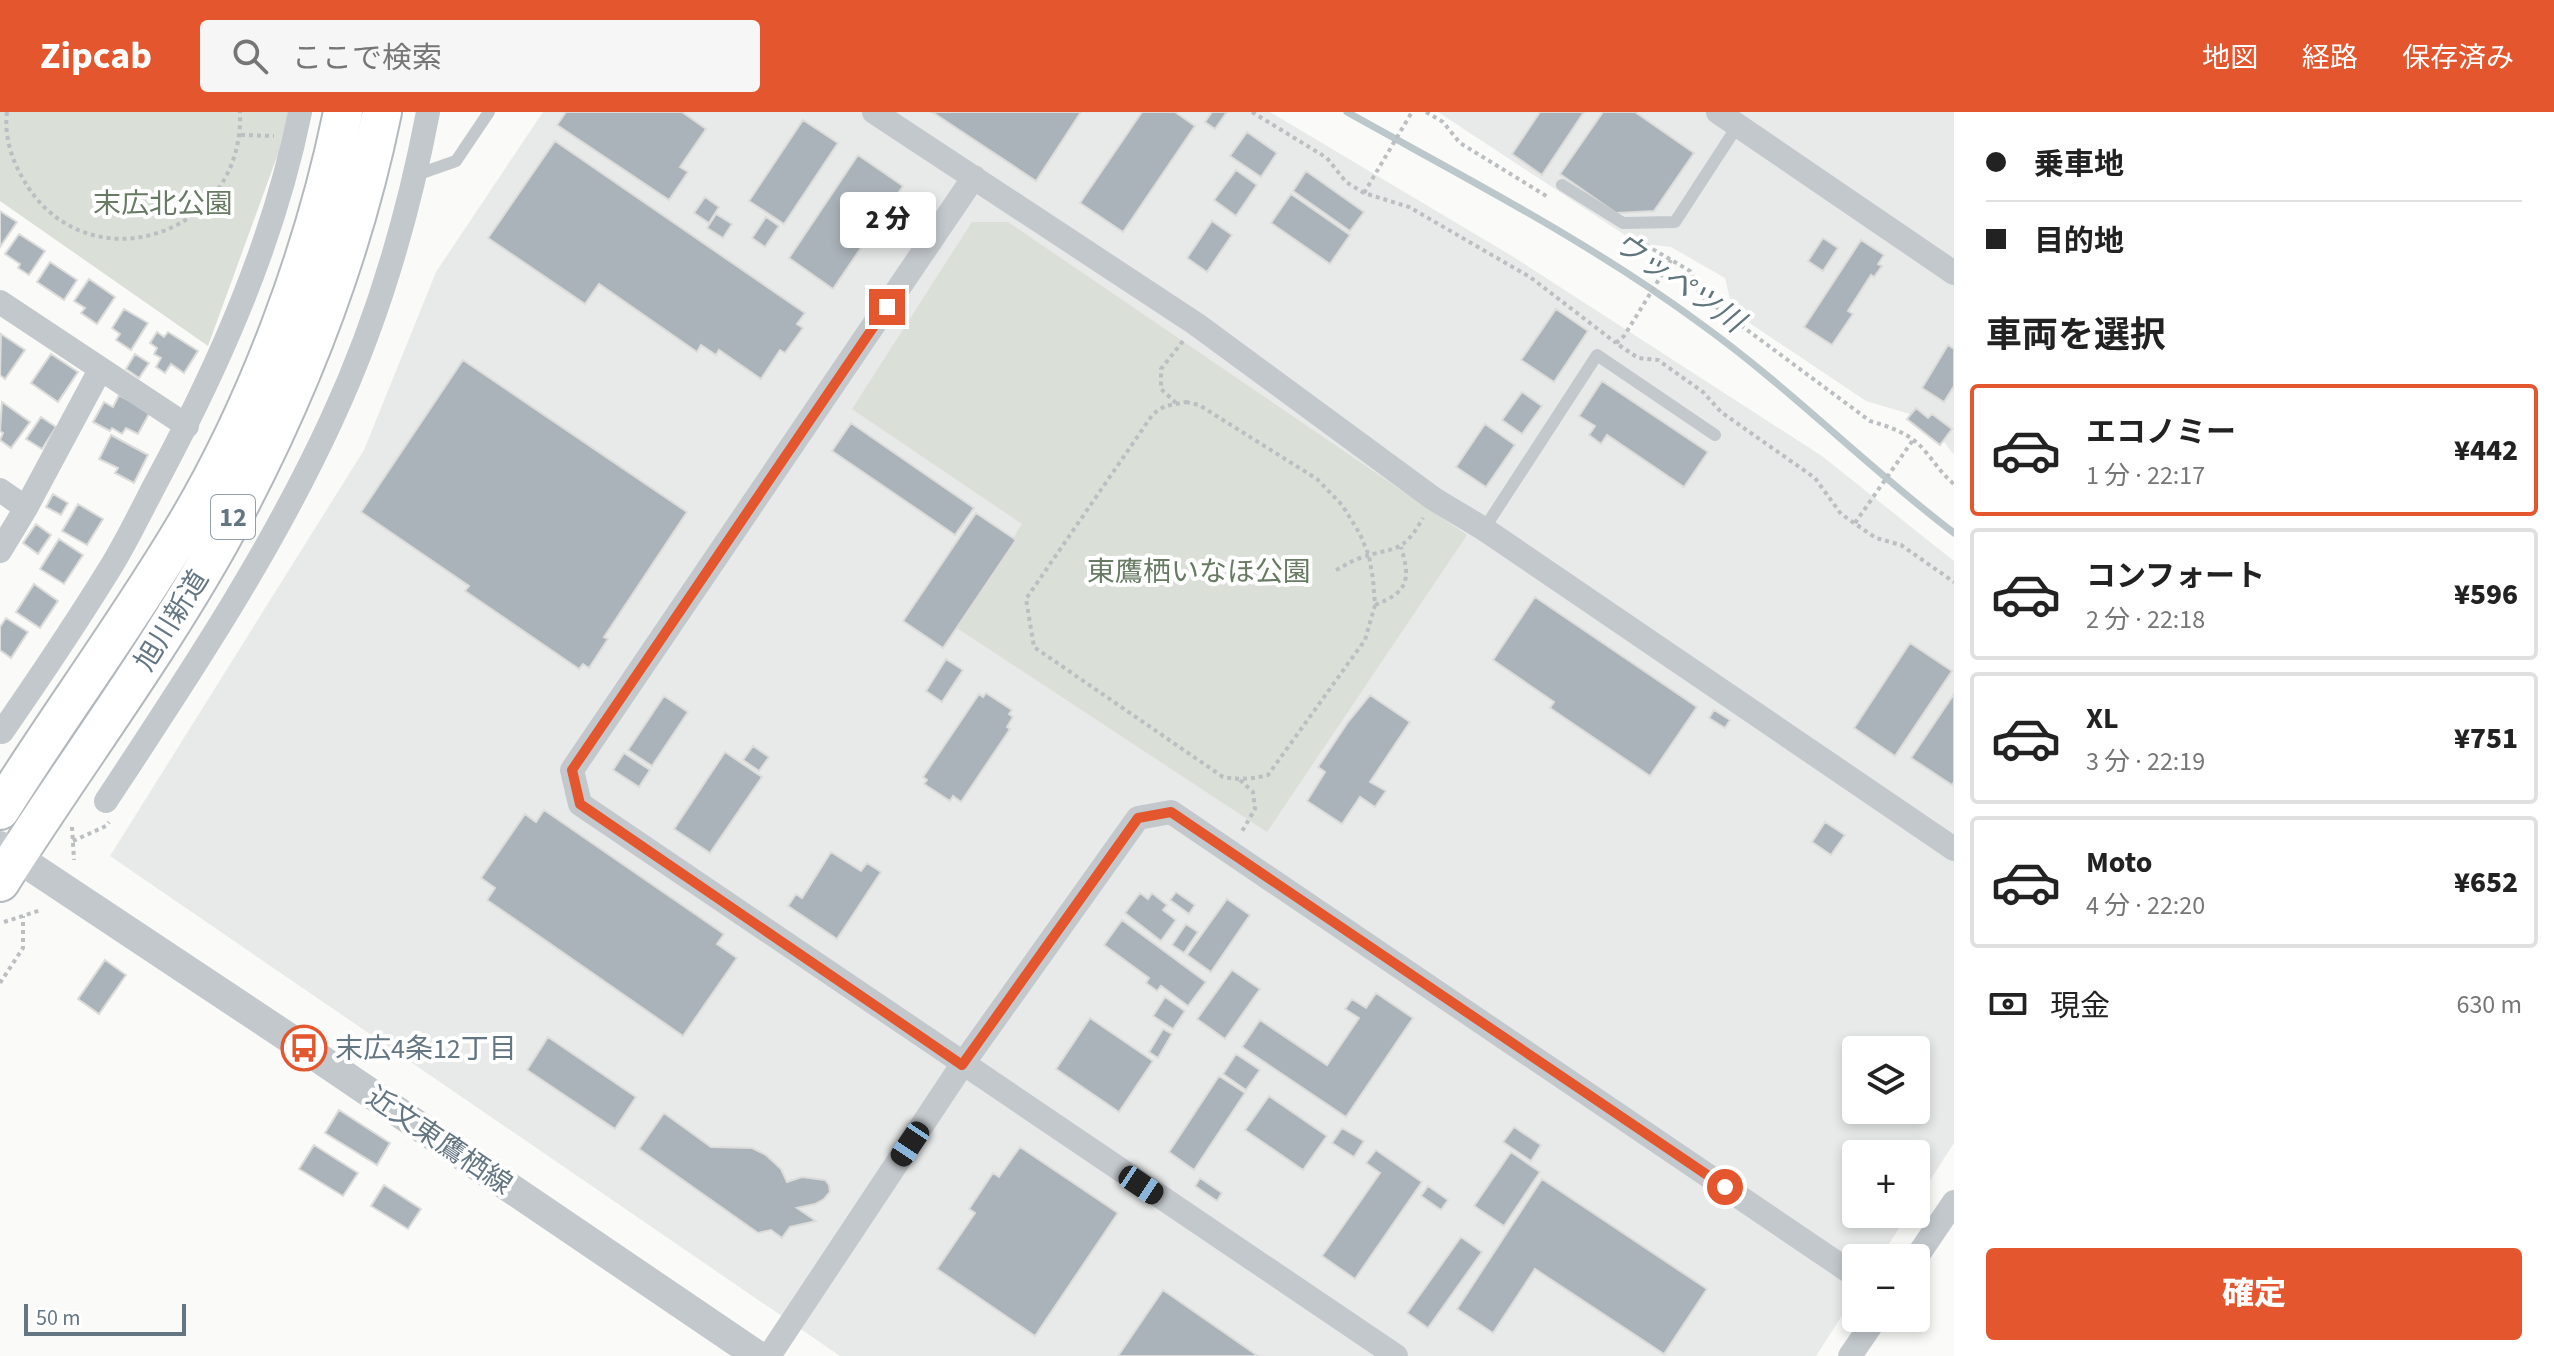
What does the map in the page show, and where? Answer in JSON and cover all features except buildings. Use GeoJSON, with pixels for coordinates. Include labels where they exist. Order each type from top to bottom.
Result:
{"type":"FeatureCollection","features":[{"type":"Feature","properties":{"kind":"highway","name":"旭川新道"},"geometry":{"type":"LineString","coordinates":[[0,810],[148,587],[187,523],[246,411],[295,284],[343,112]]}},
{"type":"Feature","properties":{"kind":"highway","name":"旭川新道"},"geometry":{"type":"LineString","coordinates":[[5,862],[179,609],[254,477],[319,331],[357,218],[382,112]]}},
{"type":"Feature","properties":{"kind":"street"},"geometry":{"type":"LineString","coordinates":[[2,732],[114,562],[187,426],[247,290],[273,214],[300,112]]}},
{"type":"Feature","properties":{"kind":"street"},"geometry":{"type":"LineString","coordinates":[[106,801],[197,663],[254,566],[332,419],[379,296],[416,175],[428,112]]}},
{"type":"Feature","properties":{"kind":"street"},"geometry":{"type":"LineString","coordinates":[[874,112],[1196,324],[1434,499],[1484,529],[1954,849]]}},
{"type":"Feature","properties":{"kind":"street"},"geometry":{"type":"LineString","coordinates":[[1728,119],[1954,273]]}},
{"type":"Feature","properties":{"kind":"street"},"geometry":{"type":"LineString","coordinates":[[974,177],[572,770],[580,804],[1396,1356]]}},
{"type":"Feature","properties":{"kind":"street"},"geometry":{"type":"LineString","coordinates":[[0,302],[187,426]]}},
{"type":"Feature","properties":{"kind":"street"},"geometry":{"type":"LineString","coordinates":[[0,551],[100,370]]}},
{"type":"Feature","properties":{"kind":"street"},"geometry":{"type":"LineString","coordinates":[[0,490],[26,508]]}},
{"type":"Feature","properties":{"kind":"street"},"geometry":{"type":"LineString","coordinates":[[218,543],[254,566]]}},
{"type":"Feature","properties":{"kind":"street"},"geometry":{"type":"LineString","coordinates":[[51,660],[83,683]]}},
{"type":"Feature","properties":{"kind":"street"},"geometry":{"type":"LineString","coordinates":[[760,1356],[1138,818],[1171,812],[1842,1267]]}},
{"type":"Feature","properties":{"kind":"street","name":"近文東鷹栖線"},"geometry":{"type":"LineString","coordinates":[[5,862],[760,1356]]}},
{"type":"Feature","properties":{"kind":"street"},"geometry":{"type":"LineString","coordinates":[[1926,1244],[1954,1202]]}},
{"type":"Feature","properties":{"kind":"street"},"geometry":{"type":"LineString","coordinates":[[1850,1356],[1866,1332]]}},
{"type":"Feature","properties":{"kind":"lane"},"geometry":{"type":"LineString","coordinates":[[416,175],[456,161],[489,112]]}},
{"type":"Feature","properties":{"kind":"lane"},"geometry":{"type":"LineString","coordinates":[[1562,185],[1623,223],[1675,222],[1728,119]]}},
{"type":"Feature","properties":{"kind":"lane"},"geometry":{"type":"LineString","coordinates":[[1484,529],[1597,355],[1715,435]]}},
{"type":"Feature","properties":{"kind":"path"},"geometry":{"type":"LineString","coordinates":[[7,112],[13,160],[31,195],[61,221],[97,236],[137,239],[175,228],[207,205],[230,173],[241,135],[240,112]]}},
{"type":"Feature","properties":{"kind":"path"},"geometry":{"type":"LineString","coordinates":[[1252,112],[1327,158],[1346,182],[1364,193],[1409,207],[1530,277],[1638,358],[1658,360],[1703,392],[1721,412],[1815,478],[1841,514],[1876,538],[1901,545],[1954,582]]}},
{"type":"Feature","properties":{"kind":"path"},"geometry":{"type":"LineString","coordinates":[[1364,193],[1412,112]]}},
{"type":"Feature","properties":{"kind":"path"},"geometry":{"type":"LineString","coordinates":[[1426,112],[1443,122],[1460,143],[1554,201]]}},
{"type":"Feature","properties":{"kind":"path"},"geometry":{"type":"LineString","coordinates":[[241,135],[295,137]]}},
{"type":"Feature","properties":{"kind":"path"},"geometry":{"type":"LineString","coordinates":[[1630,237],[1690,271],[1700,295],[1870,421],[1897,429],[1913,440],[1954,484]]}},
{"type":"Feature","properties":{"kind":"path"},"geometry":{"type":"LineString","coordinates":[[1616,343],[1624,336],[1671,259]]}},
{"type":"Feature","properties":{"kind":"path"},"geometry":{"type":"LineString","coordinates":[[1176,404],[1161,389],[1161,369],[1196,324]]}},
{"type":"Feature","properties":{"kind":"path"},"geometry":{"type":"LineString","coordinates":[[1186,402],[1199,405],[1317,479],[1342,505],[1369,556],[1375,605],[1365,640],[1268,775],[1240,780],[1223,777],[1034,647],[1026,599],[1153,414],[1165,406],[1186,402]]}},
{"type":"Feature","properties":{"kind":"path"},"geometry":{"type":"LineString","coordinates":[[1855,523],[1913,440]]}},
{"type":"Feature","properties":{"kind":"path"},"geometry":{"type":"LineString","coordinates":[[1336,570],[1359,558],[1401,547],[1413,536],[1434,499]]}},
{"type":"Feature","properties":{"kind":"path"},"geometry":{"type":"LineString","coordinates":[[1375,605],[1395,597],[1404,584],[1407,567],[1401,547]]}},
{"type":"Feature","properties":{"kind":"path"},"geometry":{"type":"LineString","coordinates":[[1229,852],[1255,809],[1253,792],[1240,780]]}},
{"type":"Feature","properties":{"kind":"path"},"geometry":{"type":"LineString","coordinates":[[72,825],[74,860]]}},
{"type":"Feature","properties":{"kind":"path"},"geometry":{"type":"LineString","coordinates":[[4,922],[41,910]]}},
{"type":"Feature","properties":{"kind":"path"},"geometry":{"type":"LineString","coordinates":[[0,983],[23,948],[23,916]]}},
{"type":"Feature","properties":{"kind":"shaded area"},"geometry":{"type":"Polygon","coordinates":[[[543,112],[1270,112],[1512,256],[1822,456],[1954,561],[1954,1143],[1930,1180],[1930,1140],[1842,1140],[1842,1228],[1899,1228],[1889,1244],[1842,1244],[1842,1316],[1816,1356],[840,1356],[110,856],[364,450],[436,272],[543,112]]]}},
{"type":"Feature","properties":{"kind":"shaded area"},"geometry":{"type":"Polygon","coordinates":[[[1438,112],[1954,112],[1954,455],[1927,419],[1866,401],[1733,312],[1725,278],[1671,247],[1637,243],[1438,112]]]}},
{"type":"Feature","properties":{"kind":"green space","name":"末広北公園"},"geometry":{"type":"Polygon","coordinates":[[[0,112],[288,112],[279,151],[208,346],[0,201],[0,112]]]}},
{"type":"Feature","properties":{"kind":"green space","name":"東鷹栖いなほ公園"},"geometry":{"type":"Polygon","coordinates":[[[972,222],[1008,222],[1467,535],[1267,832],[957,628],[1022,524],[852,409],[972,222]]]}},
{"type":"Feature","properties":{"kind":"waterway","name":"ウッペツ川"},"geometry":{"type":"LineString","coordinates":[[1347,112],[1527,212],[1659,294],[1766,374],[1954,533]]}},
{"type":"Feature","properties":{"kind":"place","name":"末広4条12丁目"},"geometry":{"type":"Point","coordinates":[304,1048]}},
{"type":"Feature","properties":{"kind":"route"},"geometry":{"type":"LineString","coordinates":[[887,307],[572,770],[580,804],[962,1065],[1138,818],[1171,812],[1725,1187]]}}]}
